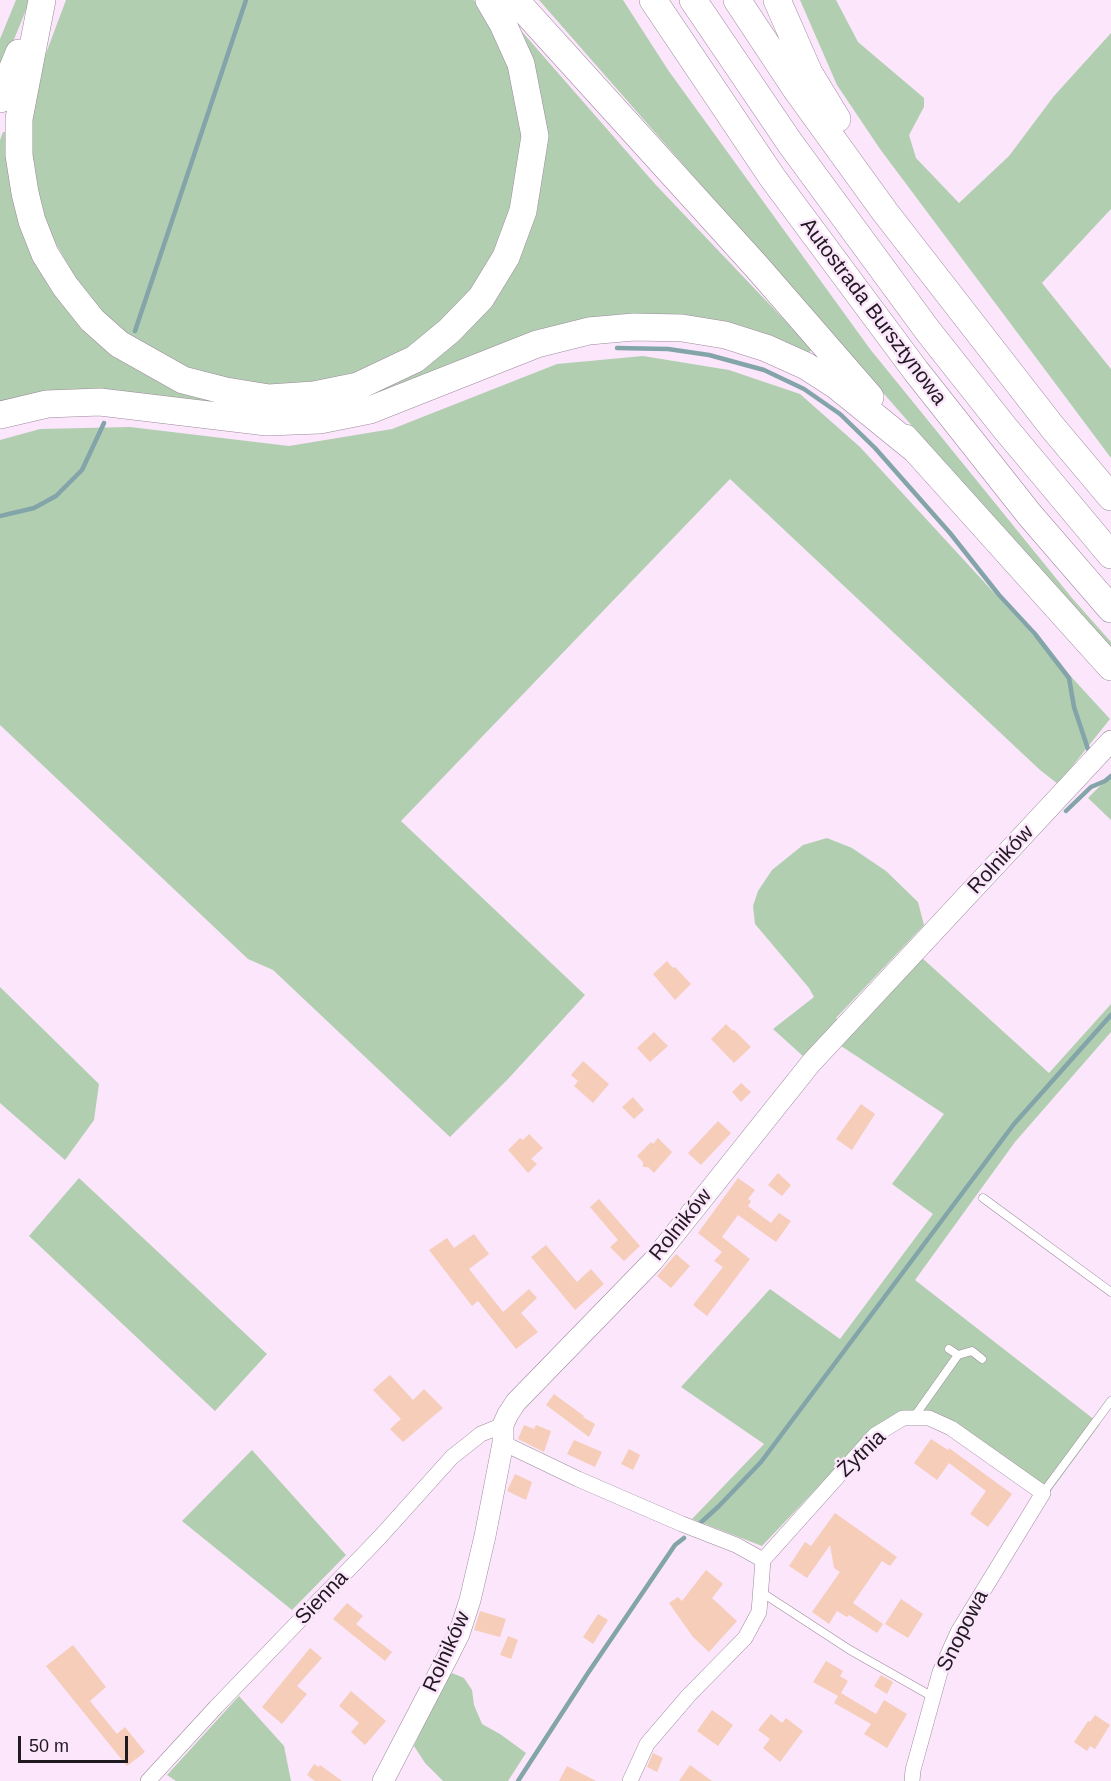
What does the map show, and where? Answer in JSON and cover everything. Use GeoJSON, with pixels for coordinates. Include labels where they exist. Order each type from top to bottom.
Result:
{"type":"FeatureCollection","features":[{"type":"Feature","properties":{"kind":"highway"},"geometry":{"type":"LineString","coordinates":[[41,0],[19,119],[19,155],[32,221],[45,254],[65,286],[92,320],[127,349],[183,380],[226,392],[269,398],[314,395],[358,386],[415,359],[449,331],[481,298],[506,256],[523,212],[535,136],[521,64],[489,0]]}},
{"type":"Feature","properties":{"kind":"highway"},"geometry":{"type":"LineString","coordinates":[[0,99],[41,0]]}},
{"type":"Feature","properties":{"kind":"highway"},"geometry":{"type":"LineString","coordinates":[[515,0],[764,275],[916,450],[1111,667]]}},
{"type":"Feature","properties":{"kind":"highway","name":"Autostrada Bursztynowa"},"geometry":{"type":"LineString","coordinates":[[654,0],[772,177],[916,371],[1029,514],[1111,609]]}},
{"type":"Feature","properties":{"kind":"highway","name":"Autostrada Bursztynowa"},"geometry":{"type":"LineString","coordinates":[[693,0],[790,143],[907,303],[1004,428],[1111,555]]}},
{"type":"Feature","properties":{"kind":"highway"},"geometry":{"type":"LineString","coordinates":[[737,0],[796,89],[885,212],[1053,428],[1111,497]]}},
{"type":"Feature","properties":{"kind":"highway"},"geometry":{"type":"LineString","coordinates":[[777,0],[809,74],[831,109],[885,212]]}},
{"type":"Feature","properties":{"kind":"highway"},"geometry":{"type":"LineString","coordinates":[[0,415],[47,404],[100,402],[267,422],[320,420],[370,410],[537,344],[589,331],[634,327],[682,328],[725,335],[766,348],[806,366],[837,386],[916,450]]}},
{"type":"Feature","properties":{"kind":"street","name":"Rolników"},"geometry":{"type":"LineString","coordinates":[[383,1781],[459,1634],[470,1600],[485,1536],[508,1413],[516,1402],[653,1261],[811,1063],[1111,741]]}},
{"type":"Feature","properties":{"kind":"street","name":"Żytnia"},"geometry":{"type":"LineString","coordinates":[[763,1560],[875,1435],[903,1418],[913,1418]]}},
{"type":"Feature","properties":{"kind":"street"},"geometry":{"type":"LineString","coordinates":[[913,1418],[928,1418],[951,1428],[1043,1493]]}},
{"type":"Feature","properties":{"kind":"street","name":"Sienna"},"geometry":{"type":"LineString","coordinates":[[148,1781],[216,1707],[380,1538],[452,1457],[481,1434],[503,1434]]}},
{"type":"Feature","properties":{"kind":"street"},"geometry":{"type":"LineString","coordinates":[[503,1434],[578,1479],[736,1545],[763,1560],[759,1612],[745,1638],[688,1695],[647,1744],[630,1781]]}},
{"type":"Feature","properties":{"kind":"street","name":"Snopowa"},"geometry":{"type":"LineString","coordinates":[[912,1781],[940,1672],[958,1632],[1043,1493]]}},
{"type":"Feature","properties":{"kind":"lane"},"geometry":{"type":"LineString","coordinates":[[983,1198],[1111,1292]]}},
{"type":"Feature","properties":{"kind":"lane"},"geometry":{"type":"LineString","coordinates":[[949,1349],[958,1355]]}},
{"type":"Feature","properties":{"kind":"lane"},"geometry":{"type":"LineString","coordinates":[[913,1418],[958,1355],[972,1351],[982,1359]]}},
{"type":"Feature","properties":{"kind":"lane"},"geometry":{"type":"LineString","coordinates":[[1043,1493],[1111,1401]]}},
{"type":"Feature","properties":{"kind":"lane"},"geometry":{"type":"LineString","coordinates":[[761,1592],[850,1650],[933,1697]]}},
{"type":"Feature","properties":{"kind":"green space"},"geometry":{"type":"Polygon","coordinates":[[[16,0],[30,0],[0,74],[0,39],[16,0]]]}},
{"type":"Feature","properties":{"kind":"green space"},"geometry":{"type":"Polygon","coordinates":[[[66,0],[474,0],[504,45],[523,141],[517,193],[499,245],[480,278],[450,316],[415,344],[349,378],[265,388],[189,373],[138,346],[87,298],[52,237],[36,192],[30,144],[33,102],[42,64],[66,0]]]}},
{"type":"Feature","properties":{"kind":"green space"},"geometry":{"type":"Polygon","coordinates":[[[539,0],[623,0],[668,70],[870,349],[1072,598],[1111,642],[1111,653],[539,0]]]}},
{"type":"Feature","properties":{"kind":"green space"},"geometry":{"type":"Polygon","coordinates":[[[800,0],[836,0],[858,42],[924,98],[924,107],[909,135],[916,158],[959,203],[1009,156],[1054,96],[1111,33],[1111,209],[1042,283],[1111,369],[1111,458],[880,149],[837,85],[800,0]]]}},
{"type":"Feature","properties":{"kind":"green space"},"geometry":{"type":"Polygon","coordinates":[[[517,26],[655,184],[812,349],[808,354],[675,314],[621,314],[566,324],[395,390],[320,408],[0,402],[0,140],[3,132],[9,132],[56,292],[244,404],[422,363],[530,215],[517,26]]]}},
{"type":"Feature","properties":{"kind":"green space"},"geometry":{"type":"Polygon","coordinates":[[[643,356],[729,370],[800,394],[860,447],[1110,719],[1058,784],[1040,770],[730,479],[401,821],[585,995],[508,1079],[450,1137],[273,970],[248,959],[0,725],[0,440],[40,429],[130,427],[289,446],[392,429],[557,364],[643,356]]]}},
{"type":"Feature","properties":{"kind":"green space"},"geometry":{"type":"Polygon","coordinates":[[[1111,775],[1111,820],[1088,798],[1111,775]]]}},
{"type":"Feature","properties":{"kind":"green space"},"geometry":{"type":"Polygon","coordinates":[[[827,838],[852,848],[886,871],[918,902],[924,925],[836,1018],[848,1031],[921,957],[1049,1073],[1111,1004],[1111,1032],[1015,1142],[915,1280],[1100,1424],[1050,1492],[930,1414],[871,1431],[762,1546],[692,1519],[764,1444],[681,1387],[770,1289],[840,1339],[933,1214],[892,1184],[944,1114],[826,1036],[804,1057],[773,1029],[814,997],[755,924],[753,906],[758,891],[772,870],[803,845],[827,838]]]}},
{"type":"Feature","properties":{"kind":"green space"},"geometry":{"type":"Polygon","coordinates":[[[0,987],[99,1084],[94,1120],[65,1160],[0,1103],[0,987]]]}},
{"type":"Feature","properties":{"kind":"green space"},"geometry":{"type":"Polygon","coordinates":[[[79,1178],[267,1354],[215,1411],[29,1236],[79,1178]]]}},
{"type":"Feature","properties":{"kind":"green space"},"geometry":{"type":"Polygon","coordinates":[[[252,1450],[346,1555],[292,1610],[182,1521],[252,1450]]]}},
{"type":"Feature","properties":{"kind":"green space"},"geometry":{"type":"Polygon","coordinates":[[[452,1673],[464,1678],[472,1690],[474,1705],[482,1724],[526,1753],[508,1781],[443,1781],[425,1763],[414,1746],[443,1682],[452,1673]]]}},
{"type":"Feature","properties":{"kind":"green space"},"geometry":{"type":"Polygon","coordinates":[[[239,1696],[284,1746],[291,1781],[176,1781],[167,1775],[239,1696]]]}},
{"type":"Feature","properties":{"kind":"building"},"geometry":{"type":"Polygon","coordinates":[[[667,961],[691,984],[675,1000],[653,974],[667,961]]]}},
{"type":"Feature","properties":{"kind":"building"},"geometry":{"type":"Polygon","coordinates":[[[726,1024],[751,1047],[734,1063],[711,1039],[726,1024]]]}},
{"type":"Feature","properties":{"kind":"building"},"geometry":{"type":"Polygon","coordinates":[[[654,1032],[668,1046],[650,1062],[637,1048],[654,1032]]]}},
{"type":"Feature","properties":{"kind":"building"},"geometry":{"type":"Polygon","coordinates":[[[583,1061],[609,1084],[593,1103],[574,1086],[578,1081],[571,1075],[583,1061]]]}},
{"type":"Feature","properties":{"kind":"building"},"geometry":{"type":"Polygon","coordinates":[[[741,1083],[751,1092],[741,1102],[732,1092],[741,1083]]]}},
{"type":"Feature","properties":{"kind":"building"},"geometry":{"type":"Polygon","coordinates":[[[633,1097],[644,1110],[634,1119],[622,1107],[633,1097]]]}},
{"type":"Feature","properties":{"kind":"building"},"geometry":{"type":"Polygon","coordinates":[[[861,1104],[875,1114],[852,1150],[836,1139],[861,1104]]]}},
{"type":"Feature","properties":{"kind":"building"},"geometry":{"type":"Polygon","coordinates":[[[718,1121],[731,1133],[701,1165],[688,1153],[718,1121]]]}},
{"type":"Feature","properties":{"kind":"building"},"geometry":{"type":"Polygon","coordinates":[[[529,1134],[543,1148],[531,1159],[537,1164],[528,1173],[508,1150],[520,1138],[523,1140],[529,1134]]]}},
{"type":"Feature","properties":{"kind":"building"},"geometry":{"type":"Polygon","coordinates":[[[658,1138],[672,1152],[654,1173],[648,1167],[643,1167],[643,1162],[637,1156],[658,1138]]]}},
{"type":"Feature","properties":{"kind":"building"},"geometry":{"type":"Polygon","coordinates":[[[778,1173],[791,1185],[782,1196],[768,1185],[778,1173]]]}},
{"type":"Feature","properties":{"kind":"building"},"geometry":{"type":"Polygon","coordinates":[[[738,1178],[755,1190],[748,1199],[751,1201],[748,1206],[771,1223],[779,1213],[791,1221],[776,1242],[738,1215],[722,1237],[750,1259],[707,1316],[693,1305],[723,1267],[714,1261],[722,1252],[698,1233],[738,1178]]]}},
{"type":"Feature","properties":{"kind":"building"},"geometry":{"type":"Polygon","coordinates":[[[599,1199],[640,1246],[624,1261],[610,1247],[618,1240],[590,1207],[599,1199]]]}},
{"type":"Feature","properties":{"kind":"building"},"geometry":{"type":"Polygon","coordinates":[[[474,1234],[489,1254],[469,1269],[503,1312],[529,1289],[537,1298],[521,1313],[538,1332],[516,1349],[478,1301],[472,1306],[429,1250],[447,1238],[454,1248],[474,1234]]]}},
{"type":"Feature","properties":{"kind":"building"},"geometry":{"type":"Polygon","coordinates":[[[546,1245],[577,1282],[591,1269],[604,1284],[575,1310],[531,1257],[546,1245]]]}},
{"type":"Feature","properties":{"kind":"building"},"geometry":{"type":"Polygon","coordinates":[[[676,1254],[690,1266],[671,1288],[657,1276],[676,1254]]]}},
{"type":"Feature","properties":{"kind":"building"},"geometry":{"type":"Polygon","coordinates":[[[390,1375],[413,1400],[424,1389],[443,1408],[403,1442],[390,1429],[401,1419],[373,1390],[390,1375]]]}},
{"type":"Feature","properties":{"kind":"building"},"geometry":{"type":"Polygon","coordinates":[[[554,1394],[595,1424],[589,1437],[546,1405],[554,1394]]]}},
{"type":"Feature","properties":{"kind":"building"},"geometry":{"type":"Polygon","coordinates":[[[524,1425],[534,1429],[536,1425],[551,1431],[544,1452],[518,1439],[524,1425]]]}},
{"type":"Feature","properties":{"kind":"building"},"geometry":{"type":"Polygon","coordinates":[[[931,1439],[948,1450],[949,1448],[1012,1494],[988,1527],[970,1514],[986,1491],[949,1463],[937,1480],[914,1463],[931,1439]]]}},
{"type":"Feature","properties":{"kind":"building"},"geometry":{"type":"Polygon","coordinates":[[[574,1440],[602,1452],[595,1467],[567,1454],[574,1440]]]}},
{"type":"Feature","properties":{"kind":"building"},"geometry":{"type":"Polygon","coordinates":[[[629,1449],[640,1455],[633,1470],[621,1464],[629,1449]]]}},
{"type":"Feature","properties":{"kind":"building"},"geometry":{"type":"Polygon","coordinates":[[[515,1474],[532,1482],[526,1500],[507,1491],[515,1474]]]}},
{"type":"Feature","properties":{"kind":"building"},"geometry":{"type":"Polygon","coordinates":[[[835,1513],[897,1557],[890,1566],[882,1561],[853,1603],[883,1624],[877,1633],[849,1615],[847,1617],[837,1611],[829,1624],[812,1612],[840,1572],[834,1568],[830,1545],[807,1578],[789,1566],[805,1542],[811,1546],[835,1513]]]}},
{"type":"Feature","properties":{"kind":"building"},"geometry":{"type":"Polygon","coordinates":[[[706,1570],[723,1584],[712,1598],[737,1621],[709,1652],[693,1637],[669,1603],[678,1597],[682,1601],[706,1570]]]}},
{"type":"Feature","properties":{"kind":"building"},"geometry":{"type":"Polygon","coordinates":[[[901,1599],[923,1614],[908,1638],[885,1624],[901,1599]]]}},
{"type":"Feature","properties":{"kind":"building"},"geometry":{"type":"Polygon","coordinates":[[[347,1603],[363,1616],[356,1624],[392,1652],[385,1661],[333,1619],[347,1603]]]}},
{"type":"Feature","properties":{"kind":"building"},"geometry":{"type":"Polygon","coordinates":[[[480,1611],[506,1619],[500,1637],[474,1630],[480,1611]]]}},
{"type":"Feature","properties":{"kind":"building"},"geometry":{"type":"Polygon","coordinates":[[[598,1614],[608,1620],[593,1644],[583,1637],[598,1614]]]}},
{"type":"Feature","properties":{"kind":"building"},"geometry":{"type":"Polygon","coordinates":[[[508,1636],[518,1640],[511,1659],[500,1655],[508,1636]]]}},
{"type":"Feature","properties":{"kind":"building"},"geometry":{"type":"Polygon","coordinates":[[[73,1645],[106,1687],[90,1701],[117,1734],[125,1727],[145,1752],[127,1766],[46,1666],[73,1645]]]}},
{"type":"Feature","properties":{"kind":"building"},"geometry":{"type":"Polygon","coordinates":[[[310,1648],[322,1658],[297,1686],[307,1694],[282,1724],[262,1707],[310,1648]]]}},
{"type":"Feature","properties":{"kind":"building"},"geometry":{"type":"Polygon","coordinates":[[[826,1661],[843,1671],[840,1676],[848,1681],[841,1693],[876,1714],[884,1700],[907,1714],[887,1748],[864,1734],[871,1724],[834,1703],[838,1696],[813,1682],[826,1661]]]}},
{"type":"Feature","properties":{"kind":"building"},"geometry":{"type":"Polygon","coordinates":[[[881,1675],[893,1682],[887,1694],[874,1686],[881,1675]]]}},
{"type":"Feature","properties":{"kind":"building"},"geometry":{"type":"Polygon","coordinates":[[[351,1691],[386,1721],[365,1745],[351,1732],[359,1723],[339,1706],[351,1691]]]}},
{"type":"Feature","properties":{"kind":"building"},"geometry":{"type":"Polygon","coordinates":[[[712,1710],[733,1725],[718,1746],[697,1731],[712,1710]]]}},
{"type":"Feature","properties":{"kind":"building"},"geometry":{"type":"Polygon","coordinates":[[[771,1714],[782,1723],[786,1718],[803,1731],[780,1762],[763,1748],[770,1739],[758,1730],[771,1714]]]}},
{"type":"Feature","properties":{"kind":"building"},"geometry":{"type":"Polygon","coordinates":[[[1095,1715],[1110,1725],[1095,1749],[1090,1746],[1087,1751],[1074,1742],[1088,1721],[1090,1722],[1095,1715]]]}},
{"type":"Feature","properties":{"kind":"building"},"geometry":{"type":"Polygon","coordinates":[[[653,1753],[663,1758],[657,1772],[647,1767],[653,1753]]]}},
{"type":"Feature","properties":{"kind":"building"},"geometry":{"type":"Polygon","coordinates":[[[314,1764],[319,1767],[320,1765],[342,1781],[315,1781],[307,1775],[314,1764]]]}},
{"type":"Feature","properties":{"kind":"building"},"geometry":{"type":"Polygon","coordinates":[[[690,1765],[712,1781],[679,1781],[690,1765]]]}},
{"type":"Feature","properties":{"kind":"building"},"geometry":{"type":"Polygon","coordinates":[[[567,1766],[596,1781],[559,1781],[567,1766]]]}},
{"type":"Feature","properties":{"kind":"waterway"},"geometry":{"type":"LineString","coordinates":[[135,331],[246,0]]}},
{"type":"Feature","properties":{"kind":"waterway"},"geometry":{"type":"LineString","coordinates":[[617,348],[668,349],[709,355],[764,370],[804,389],[840,414],[875,448],[950,533],[1069,678],[1074,707],[1088,749]]}},
{"type":"Feature","properties":{"kind":"waterway"},"geometry":{"type":"LineString","coordinates":[[0,516],[34,508],[56,496],[82,470],[104,423]]}},
{"type":"Feature","properties":{"kind":"waterway"},"geometry":{"type":"LineString","coordinates":[[1066,811],[1091,787],[1111,776]]}},
{"type":"Feature","properties":{"kind":"waterway"},"geometry":{"type":"LineString","coordinates":[[697,1526],[761,1462],[1014,1124],[1111,1015]]}},
{"type":"Feature","properties":{"kind":"waterway"},"geometry":{"type":"LineString","coordinates":[[518,1781],[675,1545],[684,1538]]}}]}
